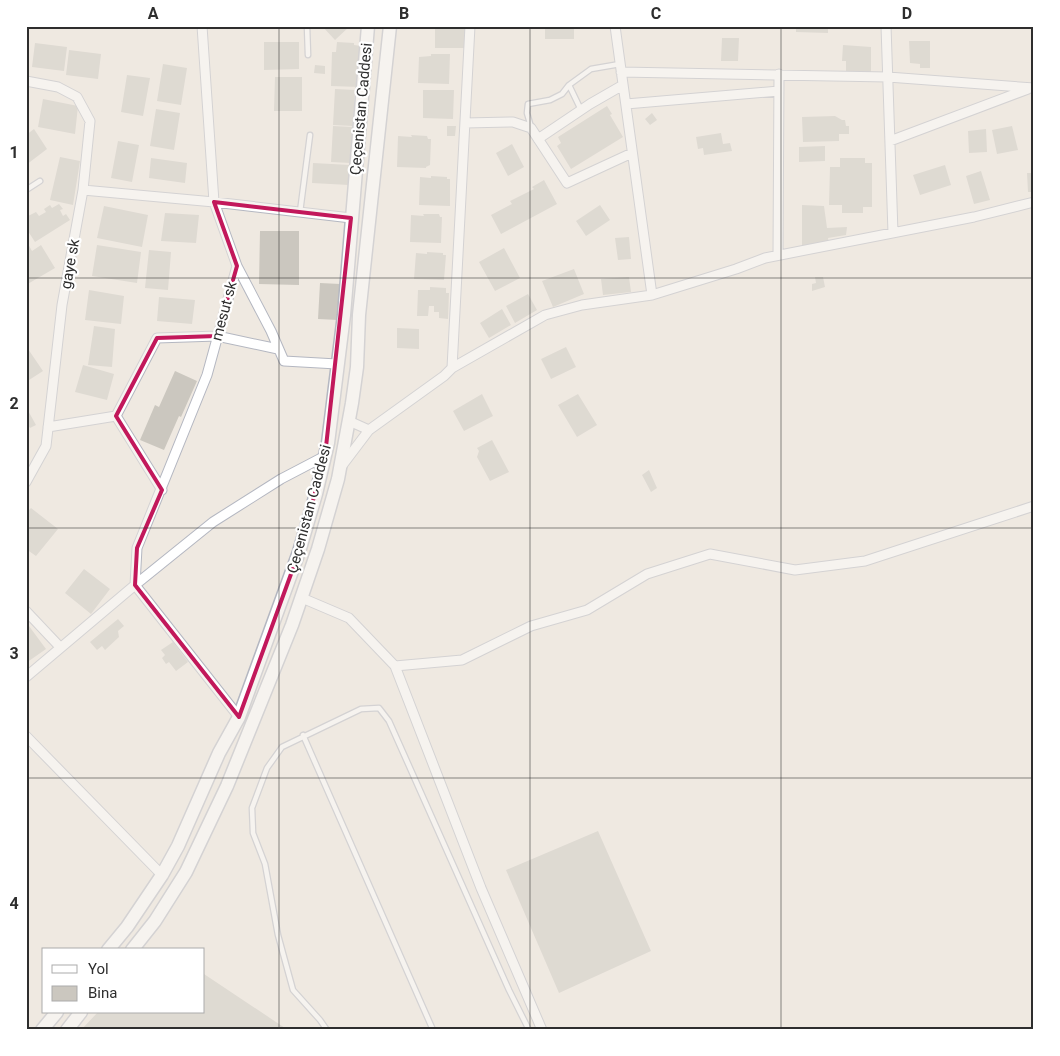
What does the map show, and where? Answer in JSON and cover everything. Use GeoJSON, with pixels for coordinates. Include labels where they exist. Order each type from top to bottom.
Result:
{"type":"FeatureCollection","features":[{"type":"Feature","properties":{"kind":"main road","name":"Çeçenistan Caddesi"},"geometry":{"type":"LineString","coordinates":[[110,948],[127,927],[162,875],[178,846],[219,753],[239,717],[299,552],[328,443],[344,315],[368,26]]}},
{"type":"Feature","properties":{"kind":"main road","name":"Çeçenistan Caddesi"},"geometry":{"type":"LineString","coordinates":[[134,948],[155,921],[190,864],[231,777],[271,680],[318,549],[340,469],[357,367],[359,314],[390,26]]}},
{"type":"Feature","properties":{"kind":"main road"},"geometry":{"type":"LineString","coordinates":[[42,1030],[55,1014]]}},
{"type":"Feature","properties":{"kind":"main road"},"geometry":{"type":"LineString","coordinates":[[67,1030],[80,1014]]}},
{"type":"Feature","properties":{"kind":"street","name":"mesut sk"},"geometry":{"type":"LineString","coordinates":[[134,585],[137,548],[162,490],[206,375],[236,266],[214,202],[202,26]]}},
{"type":"Feature","properties":{"kind":"street"},"geometry":{"type":"LineString","coordinates":[[452,368],[470,26]]}},
{"type":"Feature","properties":{"kind":"street"},"geometry":{"type":"LineString","coordinates":[[615,26],[652,295]]}},
{"type":"Feature","properties":{"kind":"street"},"geometry":{"type":"LineString","coordinates":[[886,26],[893,233]]}},
{"type":"Feature","properties":{"kind":"street"},"geometry":{"type":"LineString","coordinates":[[621,68],[888,77],[1032,88]]}},
{"type":"Feature","properties":{"kind":"street"},"geometry":{"type":"LineString","coordinates":[[778,255],[780,74]]}},
{"type":"Feature","properties":{"kind":"street","name":"gaye sk"},"geometry":{"type":"LineString","coordinates":[[26,81],[58,87],[77,96],[90,121],[83,190],[62,305],[46,446],[26,482]]}},
{"type":"Feature","properties":{"kind":"street"},"geometry":{"type":"LineString","coordinates":[[538,139],[623,85]]}},
{"type":"Feature","properties":{"kind":"street"},"geometry":{"type":"LineString","coordinates":[[890,141],[1032,88]]}},
{"type":"Feature","properties":{"kind":"street"},"geometry":{"type":"LineString","coordinates":[[626,104],[779,91]]}},
{"type":"Feature","properties":{"kind":"street"},"geometry":{"type":"LineString","coordinates":[[465,123],[513,122],[531,128],[567,183],[632,153]]}},
{"type":"Feature","properties":{"kind":"street"},"geometry":{"type":"LineString","coordinates":[[83,190],[214,202],[351,218]]}},
{"type":"Feature","properties":{"kind":"street"},"geometry":{"type":"LineString","coordinates":[[340,469],[368,430],[444,376],[452,368],[545,315],[582,305],[652,295],[778,255],[974,218],[1034,202]]}},
{"type":"Feature","properties":{"kind":"street"},"geometry":{"type":"LineString","coordinates":[[236,266],[284,361],[337,364]]}},
{"type":"Feature","properties":{"kind":"street"},"geometry":{"type":"LineString","coordinates":[[116,416],[157,338],[217,336],[278,349]]}},
{"type":"Feature","properties":{"kind":"street"},"geometry":{"type":"LineString","coordinates":[[48,427],[116,416]]}},
{"type":"Feature","properties":{"kind":"street"},"geometry":{"type":"LineString","coordinates":[[116,416],[162,490]]}},
{"type":"Feature","properties":{"kind":"street"},"geometry":{"type":"LineString","coordinates":[[349,421],[368,430]]}},
{"type":"Feature","properties":{"kind":"street"},"geometry":{"type":"LineString","coordinates":[[26,677],[134,585],[213,522],[281,479],[325,456]]}},
{"type":"Feature","properties":{"kind":"street"},"geometry":{"type":"LineString","coordinates":[[395,666],[462,660],[531,626],[587,610],[647,574],[710,554],[795,570],[865,561],[1034,506]]}},
{"type":"Feature","properties":{"kind":"street"},"geometry":{"type":"LineString","coordinates":[[134,585],[239,717]]}},
{"type":"Feature","properties":{"kind":"street"},"geometry":{"type":"LineString","coordinates":[[302,598],[349,618],[395,666],[474,871],[542,1030]]}},
{"type":"Feature","properties":{"kind":"street"},"geometry":{"type":"LineString","coordinates":[[26,611],[60,647]]}},
{"type":"Feature","properties":{"kind":"street"},"geometry":{"type":"LineString","coordinates":[[26,736],[162,875]]}},
{"type":"Feature","properties":{"kind":"lane"},"geometry":{"type":"LineString","coordinates":[[307,26],[308,55]]}},
{"type":"Feature","properties":{"kind":"lane"},"geometry":{"type":"LineString","coordinates":[[531,128],[527,114],[528,104],[550,100],[562,94],[569,85],[591,69],[621,68]]}},
{"type":"Feature","properties":{"kind":"lane"},"geometry":{"type":"LineString","coordinates":[[569,85],[581,110]]}},
{"type":"Feature","properties":{"kind":"lane"},"geometry":{"type":"LineString","coordinates":[[300,212],[310,134]]}},
{"type":"Feature","properties":{"kind":"lane"},"geometry":{"type":"LineString","coordinates":[[26,190],[40,181]]}},
{"type":"Feature","properties":{"kind":"lane"},"geometry":{"type":"LineString","coordinates":[[327,1030],[293,990],[278,935],[264,864],[253,833],[252,808],[267,768],[282,747],[303,735],[361,709],[379,708],[389,721],[509,990],[529,1030]]}},
{"type":"Feature","properties":{"kind":"lane"},"geometry":{"type":"LineString","coordinates":[[303,735],[434,1030]]}},
{"type":"Feature","properties":{"kind":"highlighted area"},"geometry":{"type":"Polygon","coordinates":[[[214,202],[351,218],[325,456],[299,552],[239,717],[135,585],[137,548],[162,490],[116,416],[157,338],[217,336],[237,266],[214,202]]]}},
{"type":"Feature","properties":{"kind":"building"},"geometry":{"type":"Polygon","coordinates":[[[322,26],[350,26],[335,40],[322,26]]]}},
{"type":"Feature","properties":{"kind":"building"},"geometry":{"type":"Polygon","coordinates":[[[435,26],[465,26],[465,48],[435,48],[435,26]]]}},
{"type":"Feature","properties":{"kind":"building"},"geometry":{"type":"Polygon","coordinates":[[[545,26],[580,26],[580,28],[574,28],[574,39],[545,39],[545,26]]]}},
{"type":"Feature","properties":{"kind":"building"},"geometry":{"type":"Polygon","coordinates":[[[796,26],[828,26],[828,33],[796,32],[796,26]]]}},
{"type":"Feature","properties":{"kind":"building"},"geometry":{"type":"Polygon","coordinates":[[[722,38],[739,38],[738,61],[721,61],[722,38]]]}},
{"type":"Feature","properties":{"kind":"building"},"geometry":{"type":"Polygon","coordinates":[[[909,41],[930,41],[930,68],[920,68],[920,64],[910,63],[909,41]]]}},
{"type":"Feature","properties":{"kind":"building"},"geometry":{"type":"Polygon","coordinates":[[[264,42],[299,42],[299,69],[264,70],[264,42]]]}},
{"type":"Feature","properties":{"kind":"building"},"geometry":{"type":"Polygon","coordinates":[[[337,42],[354,43],[354,45],[361,46],[359,87],[331,86],[332,52],[336,52],[337,42]]]}},
{"type":"Feature","properties":{"kind":"building"},"geometry":{"type":"Polygon","coordinates":[[[35,43],[67,47],[64,71],[32,67],[35,43]]]}},
{"type":"Feature","properties":{"kind":"building"},"geometry":{"type":"Polygon","coordinates":[[[843,45],[871,47],[871,75],[846,74],[846,61],[842,61],[843,45]]]}},
{"type":"Feature","properties":{"kind":"building"},"geometry":{"type":"Polygon","coordinates":[[[69,50],[101,54],[98,79],[66,75],[69,50]]]}},
{"type":"Feature","properties":{"kind":"building"},"geometry":{"type":"Polygon","coordinates":[[[431,54],[450,54],[449,84],[418,83],[419,57],[431,56],[431,54]]]}},
{"type":"Feature","properties":{"kind":"building"},"geometry":{"type":"Polygon","coordinates":[[[163,64],[187,68],[181,105],[157,101],[163,64]]]}},
{"type":"Feature","properties":{"kind":"building"},"geometry":{"type":"Polygon","coordinates":[[[315,65],[325,66],[325,74],[314,73],[315,65]]]}},
{"type":"Feature","properties":{"kind":"building"},"geometry":{"type":"Polygon","coordinates":[[[127,75],[150,78],[143,116],[121,112],[127,75]]]}},
{"type":"Feature","properties":{"kind":"building"},"geometry":{"type":"Polygon","coordinates":[[[275,77],[302,77],[302,111],[274,111],[275,77]]]}},
{"type":"Feature","properties":{"kind":"building"},"geometry":{"type":"Polygon","coordinates":[[[335,89],[355,90],[353,126],[333,125],[335,89]]]}},
{"type":"Feature","properties":{"kind":"building"},"geometry":{"type":"Polygon","coordinates":[[[423,90],[454,90],[453,119],[423,118],[423,90]]]}},
{"type":"Feature","properties":{"kind":"building"},"geometry":{"type":"Polygon","coordinates":[[[43,99],[78,106],[75,134],[38,127],[43,99]]]}},
{"type":"Feature","properties":{"kind":"building"},"geometry":{"type":"Polygon","coordinates":[[[607,106],[623,137],[571,169],[557,146],[561,143],[558,137],[607,106]]]}},
{"type":"Feature","properties":{"kind":"building"},"geometry":{"type":"Polygon","coordinates":[[[156,109],[180,113],[174,150],[150,146],[156,109]]]}},
{"type":"Feature","properties":{"kind":"building"},"geometry":{"type":"Polygon","coordinates":[[[652,113],[657,120],[650,125],[645,119],[652,113]]]}},
{"type":"Feature","properties":{"kind":"building"},"geometry":{"type":"Polygon","coordinates":[[[835,116],[845,120],[846,126],[849,126],[849,134],[839,134],[839,141],[803,142],[802,117],[835,116]]]}},
{"type":"Feature","properties":{"kind":"building"},"geometry":{"type":"Polygon","coordinates":[[[333,126],[353,127],[351,163],[331,162],[333,126]]]}},
{"type":"Feature","properties":{"kind":"building"},"geometry":{"type":"Polygon","coordinates":[[[447,126],[456,126],[455,136],[447,136],[447,126]]]}},
{"type":"Feature","properties":{"kind":"building"},"geometry":{"type":"Polygon","coordinates":[[[1012,126],[1018,150],[997,154],[992,130],[1012,126]]]}},
{"type":"Feature","properties":{"kind":"building"},"geometry":{"type":"Polygon","coordinates":[[[34,129],[47,149],[26,165],[26,135],[34,129]]]}},
{"type":"Feature","properties":{"kind":"building"},"geometry":{"type":"Polygon","coordinates":[[[986,129],[987,152],[969,153],[968,131],[986,129]]]}},
{"type":"Feature","properties":{"kind":"building"},"geometry":{"type":"Polygon","coordinates":[[[721,133],[723,144],[730,143],[732,151],[704,155],[703,148],[698,149],[696,137],[721,133]]]}},
{"type":"Feature","properties":{"kind":"building"},"geometry":{"type":"Polygon","coordinates":[[[411,135],[427,136],[428,139],[431,139],[430,165],[426,168],[397,167],[398,136],[412,137],[411,135]]]}},
{"type":"Feature","properties":{"kind":"building"},"geometry":{"type":"Polygon","coordinates":[[[118,141],[139,145],[132,182],[111,178],[118,141]]]}},
{"type":"Feature","properties":{"kind":"building"},"geometry":{"type":"Polygon","coordinates":[[[512,144],[524,167],[508,176],[496,153],[512,144]]]}},
{"type":"Feature","properties":{"kind":"building"},"geometry":{"type":"Polygon","coordinates":[[[825,146],[825,161],[799,162],[799,147],[825,146]]]}},
{"type":"Feature","properties":{"kind":"building"},"geometry":{"type":"Polygon","coordinates":[[[60,157],[80,161],[73,205],[50,200],[60,157]]]}},
{"type":"Feature","properties":{"kind":"building"},"geometry":{"type":"Polygon","coordinates":[[[151,158],[187,163],[185,183],[149,178],[151,158]]]}},
{"type":"Feature","properties":{"kind":"building"},"geometry":{"type":"Polygon","coordinates":[[[840,158],[865,158],[865,163],[872,163],[872,207],[863,207],[863,213],[842,213],[842,205],[829,205],[830,167],[840,167],[840,158]]]}},
{"type":"Feature","properties":{"kind":"building"},"geometry":{"type":"Polygon","coordinates":[[[313,163],[350,165],[349,185],[312,183],[313,163]]]}},
{"type":"Feature","properties":{"kind":"building"},"geometry":{"type":"Polygon","coordinates":[[[945,165],[951,185],[920,195],[913,175],[945,165]]]}},
{"type":"Feature","properties":{"kind":"building"},"geometry":{"type":"Polygon","coordinates":[[[981,171],[990,200],[974,204],[966,176],[981,171]]]}},
{"type":"Feature","properties":{"kind":"building"},"geometry":{"type":"Polygon","coordinates":[[[1027,173],[1034,173],[1034,192],[1028,192],[1027,173]]]}},
{"type":"Feature","properties":{"kind":"building"},"geometry":{"type":"Polygon","coordinates":[[[431,176],[447,177],[447,179],[450,179],[450,206],[419,205],[420,177],[431,178],[431,176]]]}},
{"type":"Feature","properties":{"kind":"building"},"geometry":{"type":"Polygon","coordinates":[[[544,180],[557,204],[501,234],[491,215],[512,204],[510,201],[534,189],[532,187],[544,180]]]}},
{"type":"Feature","properties":{"kind":"building"},"geometry":{"type":"Polygon","coordinates":[[[59,204],[63,209],[60,210],[63,216],[66,214],[70,220],[35,242],[26,228],[26,217],[36,212],[39,216],[46,212],[44,209],[50,205],[52,208],[59,204]]]}},
{"type":"Feature","properties":{"kind":"building"},"geometry":{"type":"Polygon","coordinates":[[[600,205],[610,220],[586,236],[576,221],[600,205]]]}},
{"type":"Feature","properties":{"kind":"building"},"geometry":{"type":"Polygon","coordinates":[[[802,205],[824,206],[827,228],[847,227],[846,235],[828,238],[829,244],[802,247],[802,205]]]}},
{"type":"Feature","properties":{"kind":"building"},"geometry":{"type":"Polygon","coordinates":[[[104,206],[148,215],[142,247],[97,238],[104,206]]]}},
{"type":"Feature","properties":{"kind":"building"},"geometry":{"type":"Polygon","coordinates":[[[165,213],[199,215],[196,243],[161,241],[165,213]]]}},
{"type":"Feature","properties":{"kind":"building"},"geometry":{"type":"Polygon","coordinates":[[[423,214],[439,214],[442,217],[441,243],[410,242],[411,215],[424,216],[423,214]]]}},
{"type":"Feature","properties":{"kind":"building"},"geometry":{"type":"Polygon","coordinates":[[[260,231],[299,231],[299,285],[259,284],[260,231]]]}},
{"type":"Feature","properties":{"kind":"building"},"geometry":{"type":"Polygon","coordinates":[[[629,237],[631,259],[618,260],[615,238],[629,237]]]}},
{"type":"Feature","properties":{"kind":"building"},"geometry":{"type":"Polygon","coordinates":[[[28,244],[32,251],[41,245],[55,268],[26,285],[26,245],[28,244]]]}},
{"type":"Feature","properties":{"kind":"building"},"geometry":{"type":"Polygon","coordinates":[[[97,245],[141,252],[137,283],[92,276],[97,245]]]}},
{"type":"Feature","properties":{"kind":"building"},"geometry":{"type":"Polygon","coordinates":[[[504,248],[520,278],[495,291],[479,262],[504,248]]]}},
{"type":"Feature","properties":{"kind":"building"},"geometry":{"type":"Polygon","coordinates":[[[149,250],[171,252],[168,290],[145,288],[149,250]]]}},
{"type":"Feature","properties":{"kind":"building"},"geometry":{"type":"Polygon","coordinates":[[[427,252],[443,253],[443,255],[446,255],[444,280],[414,279],[416,253],[427,254],[427,252]]]}},
{"type":"Feature","properties":{"kind":"building"},"geometry":{"type":"Polygon","coordinates":[[[574,269],[584,294],[553,307],[542,281],[574,269]]]}},
{"type":"Feature","properties":{"kind":"building"},"geometry":{"type":"Polygon","coordinates":[[[629,277],[631,292],[603,295],[601,279],[629,277]]]}},
{"type":"Feature","properties":{"kind":"building"},"geometry":{"type":"Polygon","coordinates":[[[815,277],[823,277],[825,287],[812,291],[812,284],[816,283],[815,277]]]}},
{"type":"Feature","properties":{"kind":"building"},"geometry":{"type":"Polygon","coordinates":[[[320,283],[340,284],[338,320],[318,319],[320,283]]]}},
{"type":"Feature","properties":{"kind":"building"},"geometry":{"type":"Polygon","coordinates":[[[430,287],[446,288],[446,293],[449,293],[448,319],[439,318],[439,312],[434,312],[434,306],[429,306],[428,316],[417,316],[418,290],[430,290],[430,287]]]}},
{"type":"Feature","properties":{"kind":"building"},"geometry":{"type":"Polygon","coordinates":[[[89,290],[124,296],[121,324],[85,320],[89,290]]]}},
{"type":"Feature","properties":{"kind":"building"},"geometry":{"type":"Polygon","coordinates":[[[528,294],[537,310],[515,323],[506,306],[528,294]]]}},
{"type":"Feature","properties":{"kind":"building"},"geometry":{"type":"Polygon","coordinates":[[[159,297],[195,300],[192,324],[157,321],[159,297]]]}},
{"type":"Feature","properties":{"kind":"building"},"geometry":{"type":"Polygon","coordinates":[[[502,309],[511,325],[489,338],[480,323],[502,309]]]}},
{"type":"Feature","properties":{"kind":"building"},"geometry":{"type":"Polygon","coordinates":[[[94,326],[115,329],[112,367],[88,365],[94,326]]]}},
{"type":"Feature","properties":{"kind":"building"},"geometry":{"type":"Polygon","coordinates":[[[397,328],[419,329],[419,349],[397,348],[397,328]]]}},
{"type":"Feature","properties":{"kind":"building"},"geometry":{"type":"Polygon","coordinates":[[[566,347],[576,367],[551,379],[541,359],[566,347]]]}},
{"type":"Feature","properties":{"kind":"building"},"geometry":{"type":"Polygon","coordinates":[[[28,349],[43,371],[26,382],[26,351],[28,349]]]}},
{"type":"Feature","properties":{"kind":"building"},"geometry":{"type":"Polygon","coordinates":[[[83,365],[114,374],[107,400],[75,392],[83,365]]]}},
{"type":"Feature","properties":{"kind":"building"},"geometry":{"type":"Polygon","coordinates":[[[175,371],[197,381],[164,450],[140,440],[155,405],[159,407],[175,371]]]}},
{"type":"Feature","properties":{"kind":"building"},"geometry":{"type":"Polygon","coordinates":[[[482,394],[493,416],[464,431],[453,411],[482,394]]]}},
{"type":"Feature","properties":{"kind":"building"},"geometry":{"type":"Polygon","coordinates":[[[578,394],[597,425],[577,437],[558,405],[578,394]]]}},
{"type":"Feature","properties":{"kind":"building"},"geometry":{"type":"Polygon","coordinates":[[[26,407],[36,425],[30,428],[26,422],[26,407]]]}},
{"type":"Feature","properties":{"kind":"building"},"geometry":{"type":"Polygon","coordinates":[[[492,440],[509,472],[490,481],[477,457],[479,451],[477,448],[492,440]]]}},
{"type":"Feature","properties":{"kind":"building"},"geometry":{"type":"Polygon","coordinates":[[[649,470],[657,488],[651,492],[642,475],[649,470]]]}},
{"type":"Feature","properties":{"kind":"building"},"geometry":{"type":"Polygon","coordinates":[[[31,508],[58,529],[36,556],[26,549],[26,513],[31,508]]]}},
{"type":"Feature","properties":{"kind":"building"},"geometry":{"type":"Polygon","coordinates":[[[84,569],[110,589],[91,614],[65,593],[84,569]]]}},
{"type":"Feature","properties":{"kind":"building"},"geometry":{"type":"Polygon","coordinates":[[[118,619],[124,626],[118,631],[119,637],[105,650],[102,646],[97,650],[90,642],[118,619]]]}},
{"type":"Feature","properties":{"kind":"building"},"geometry":{"type":"Polygon","coordinates":[[[26,622],[46,649],[26,663],[26,622]]]}},
{"type":"Feature","properties":{"kind":"building"},"geometry":{"type":"Polygon","coordinates":[[[173,642],[188,662],[176,671],[169,662],[166,664],[162,658],[165,655],[161,650],[173,642]]]}},
{"type":"Feature","properties":{"kind":"building"},"geometry":{"type":"Polygon","coordinates":[[[598,831],[651,951],[559,993],[506,870],[598,831]]]}},
{"type":"Feature","properties":{"kind":"building"},"geometry":{"type":"Polygon","coordinates":[[[205,975],[288,1030],[81,1030],[96,1014],[205,1014],[205,975]]]}}]}
